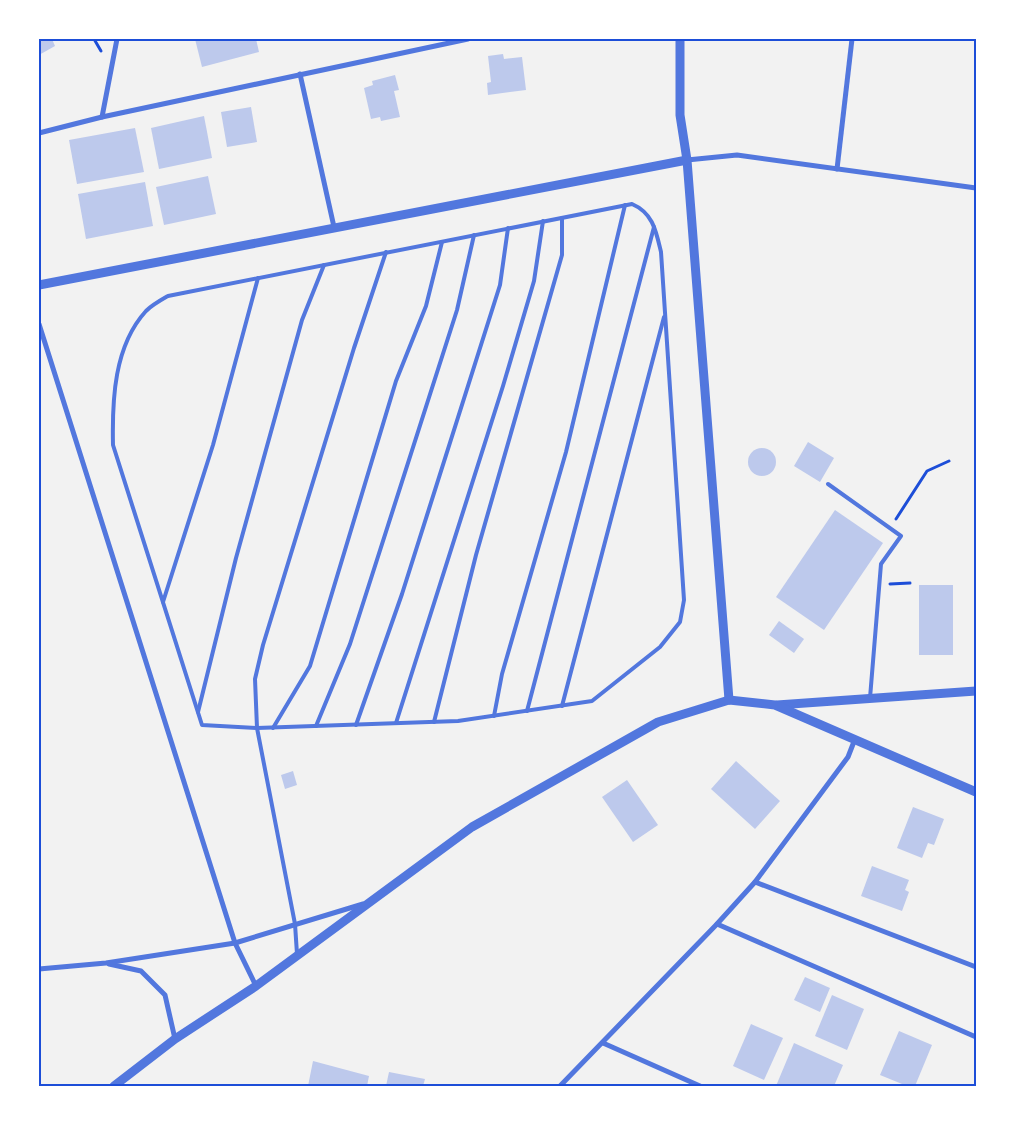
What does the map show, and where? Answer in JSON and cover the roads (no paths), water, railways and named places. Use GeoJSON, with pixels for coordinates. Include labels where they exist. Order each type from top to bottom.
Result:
{"type":"FeatureCollection","features":[{"type":"Feature","properties":{"kind":"street"},"geometry":{"type":"LineString","coordinates":[[102,117],[117,39]]}},
{"type":"Feature","properties":{"kind":"street"},"geometry":{"type":"LineString","coordinates":[[39,133],[102,117],[468,39]]}},
{"type":"Feature","properties":{"kind":"street"},"geometry":{"type":"LineString","coordinates":[[680,39],[680,115],[687,160],[730,700]]}},
{"type":"Feature","properties":{"kind":"street"},"geometry":{"type":"LineString","coordinates":[[837,169],[852,39]]}},
{"type":"Feature","properties":{"kind":"street"},"geometry":{"type":"LineString","coordinates":[[300,74],[334,227]]}},
{"type":"Feature","properties":{"kind":"street"},"geometry":{"type":"LineString","coordinates":[[39,285],[687,160],[737,155],[976,188]]}},
{"type":"Feature","properties":{"kind":"street"},"geometry":{"type":"LineString","coordinates":[[39,324],[234,942],[256,986]]}},
{"type":"Feature","properties":{"kind":"street"},"geometry":{"type":"LineString","coordinates":[[114,1086],[175,1039],[256,986],[472,827],[658,722],[730,700],[775,705],[976,691]]}},
{"type":"Feature","properties":{"kind":"street"},"geometry":{"type":"LineString","coordinates":[[775,705],[976,792]]}},
{"type":"Feature","properties":{"kind":"street"},"geometry":{"type":"LineString","coordinates":[[560,1086],[604,1044],[755,882],[848,757],[855,739]]}},
{"type":"Feature","properties":{"kind":"street"},"geometry":{"type":"LineString","coordinates":[[755,882],[976,967]]}},
{"type":"Feature","properties":{"kind":"street"},"geometry":{"type":"LineString","coordinates":[[39,969],[106,963],[234,942],[370,902]]}},
{"type":"Feature","properties":{"kind":"street"},"geometry":{"type":"LineString","coordinates":[[717,924],[976,1037]]}},
{"type":"Feature","properties":{"kind":"street"},"geometry":{"type":"LineString","coordinates":[[106,963],[141,970],[165,995],[175,1039]]}},
{"type":"Feature","properties":{"kind":"street"},"geometry":{"type":"LineString","coordinates":[[604,1044],[700,1086]]}},
{"type":"Feature","properties":{"kind":"lane"},"geometry":{"type":"LineString","coordinates":[[632,204],[643,209],[655,226],[661,252],[684,600],[680,622],[660,647],[592,702],[494,716],[434,722],[273,728],[202,725],[113,444],[112,411],[119,366],[132,331],[147,310],[168,296],[562,218],[632,204]]}},
{"type":"Feature","properties":{"kind":"lane"},"geometry":{"type":"LineString","coordinates":[[494,716],[502,674],[566,452],[625,205]]}},
{"type":"Feature","properties":{"kind":"lane"},"geometry":{"type":"LineString","coordinates":[[434,722],[476,555],[562,255],[562,218]]}},
{"type":"Feature","properties":{"kind":"lane"},"geometry":{"type":"LineString","coordinates":[[396,723],[512,358],[534,281],[543,222]]}},
{"type":"Feature","properties":{"kind":"lane"},"geometry":{"type":"LineString","coordinates":[[527,711],[655,226]]}},
{"type":"Feature","properties":{"kind":"lane"},"geometry":{"type":"LineString","coordinates":[[356,725],[402,594],[500,285],[508,228]]}},
{"type":"Feature","properties":{"kind":"lane"},"geometry":{"type":"LineString","coordinates":[[316,726],[334,687],[356,625],[457,310],[474,235]]}},
{"type":"Feature","properties":{"kind":"lane"},"geometry":{"type":"LineString","coordinates":[[273,728],[310,666],[396,381],[426,306],[442,242]]}},
{"type":"Feature","properties":{"kind":"lane"},"geometry":{"type":"LineString","coordinates":[[297,956],[295,924],[256,728],[255,680],[263,645],[354,348],[386,252]]}},
{"type":"Feature","properties":{"kind":"lane"},"geometry":{"type":"LineString","coordinates":[[198,713],[236,558],[302,320],[324,265]]}},
{"type":"Feature","properties":{"kind":"lane"},"geometry":{"type":"LineString","coordinates":[[163,602],[213,445],[258,278]]}},
{"type":"Feature","properties":{"kind":"lane"},"geometry":{"type":"LineString","coordinates":[[562,706],[665,312]]}},
{"type":"Feature","properties":{"kind":"lane"},"geometry":{"type":"LineString","coordinates":[[828,484],[901,536],[881,564],[870,698]]}}]}
